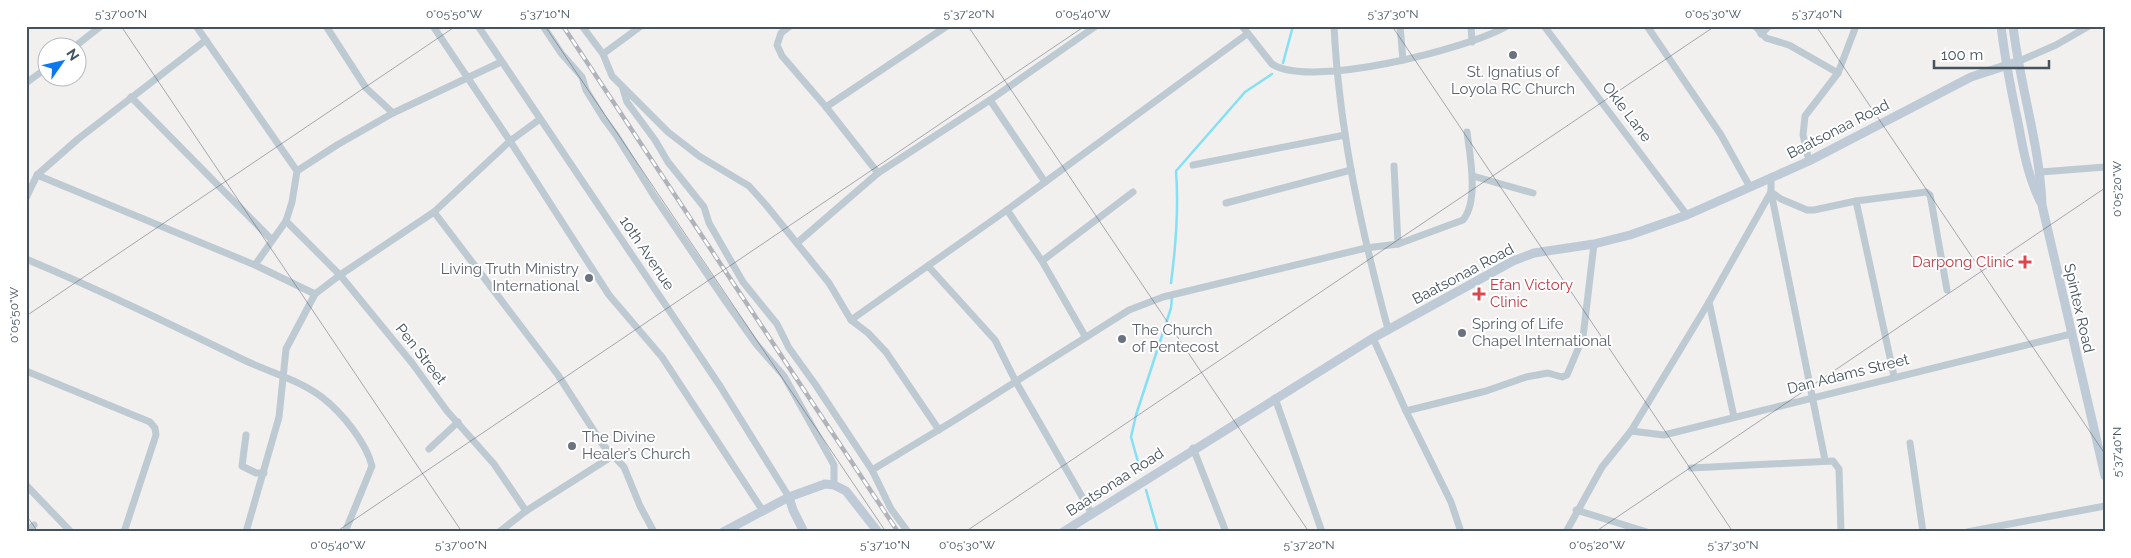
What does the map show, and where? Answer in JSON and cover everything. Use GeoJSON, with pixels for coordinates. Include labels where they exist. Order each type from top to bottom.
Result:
{"type":"FeatureCollection","features":[{"type":"Feature","properties":{"kind":"street"},"geometry":{"type":"LineString","coordinates":[[196,26],[297,171],[292,202],[286,221],[255,265]]}},
{"type":"Feature","properties":{"kind":"street"},"geometry":{"type":"LineString","coordinates":[[326,26],[366,88],[393,113]]}},
{"type":"Feature","properties":{"kind":"street"},"geometry":{"type":"LineString","coordinates":[[432,26],[510,141],[609,295],[662,357],[763,511]]}},
{"type":"Feature","properties":{"kind":"street","name":"10th Avenue"},"geometry":{"type":"LineString","coordinates":[[478,26],[720,386],[789,497]]}},
{"type":"Feature","properties":{"kind":"street"},"geometry":{"type":"LineString","coordinates":[[543,26],[561,53],[582,76],[586,90],[654,196],[756,344],[784,376],[834,465],[834,485]]}},
{"type":"Feature","properties":{"kind":"street"},"geometry":{"type":"LineString","coordinates":[[582,26],[603,54],[612,76],[668,132],[693,152],[750,186],[828,283],[851,320],[868,333],[886,352],[939,430]]}},
{"type":"Feature","properties":{"kind":"street"},"geometry":{"type":"LineString","coordinates":[[603,54],[641,26]]}},
{"type":"Feature","properties":{"kind":"street"},"geometry":{"type":"LineString","coordinates":[[790,26],[781,33],[777,45],[782,56],[878,173]]}},
{"type":"Feature","properties":{"kind":"street"},"geometry":{"type":"LineString","coordinates":[[826,108],[947,26]]}},
{"type":"Feature","properties":{"kind":"street"},"geometry":{"type":"LineString","coordinates":[[796,243],[878,173],[990,100],[1096,26]]}},
{"type":"Feature","properties":{"kind":"street"},"geometry":{"type":"LineString","coordinates":[[1242,26],[1272,64],[1292,72],[1336,72],[1403,60],[1472,42],[1507,26]]}},
{"type":"Feature","properties":{"kind":"street"},"geometry":{"type":"LineString","coordinates":[[1334,26],[1336,72],[1351,170],[1366,248],[1388,329]]}},
{"type":"Feature","properties":{"kind":"street"},"geometry":{"type":"LineString","coordinates":[[1400,26],[1403,60]]}},
{"type":"Feature","properties":{"kind":"street"},"geometry":{"type":"LineString","coordinates":[[1471,26],[1472,42]]}},
{"type":"Feature","properties":{"kind":"street","name":"Okle Lane"},"geometry":{"type":"LineString","coordinates":[[1544,26],[1687,215]]}},
{"type":"Feature","properties":{"kind":"street"},"geometry":{"type":"LineString","coordinates":[[1647,26],[1721,135],[1750,187]]}},
{"type":"Feature","properties":{"kind":"street"},"geometry":{"type":"LineString","coordinates":[[1754,26],[1766,38],[1789,45],[1838,73]]}},
{"type":"Feature","properties":{"kind":"street"},"geometry":{"type":"LineString","coordinates":[[1761,34],[1769,26]]}},
{"type":"Feature","properties":{"kind":"street"},"geometry":{"type":"LineString","coordinates":[[1809,161],[1803,135],[1805,116],[1838,73],[1856,26]]}},
{"type":"Feature","properties":{"kind":"street","name":"Spintex Road"},"geometry":{"type":"LineString","coordinates":[[2001,26],[2006,66],[2030,181],[2042,205]]}},
{"type":"Feature","properties":{"kind":"street","name":"Spintex Road"},"geometry":{"type":"LineString","coordinates":[[2013,26],[2017,62],[2040,172],[2042,205],[2105,476]]}},
{"type":"Feature","properties":{"kind":"street"},"geometry":{"type":"LineString","coordinates":[[2017,62],[2056,45],[2089,26]]}},
{"type":"Feature","properties":{"kind":"street"},"geometry":{"type":"LineString","coordinates":[[85,38],[97,28]]}},
{"type":"Feature","properties":{"kind":"street"},"geometry":{"type":"LineString","coordinates":[[851,320],[1007,210],[1248,34]]}},
{"type":"Feature","properties":{"kind":"street"},"geometry":{"type":"LineString","coordinates":[[26,198],[37,175],[84,133],[206,40]]}},
{"type":"Feature","properties":{"kind":"street"},"geometry":{"type":"LineString","coordinates":[[297,171],[337,144],[393,113],[501,62]]}},
{"type":"Feature","properties":{"kind":"street","name":"Baatsonaa Road"},"geometry":{"type":"LineString","coordinates":[[1062,532],[1373,338],[1513,261],[1534,253],[1594,244],[1630,235],[1687,215],[1809,161],[1971,77],[2017,62]]}},
{"type":"Feature","properties":{"kind":"street"},"geometry":{"type":"LineString","coordinates":[[27,82],[38,74]]}},
{"type":"Feature","properties":{"kind":"street"},"geometry":{"type":"LineString","coordinates":[[623,88],[627,102],[677,174],[704,206],[709,223],[744,282],[777,324],[789,348],[872,470],[891,509],[908,532]]}},
{"type":"Feature","properties":{"kind":"street"},"geometry":{"type":"LineString","coordinates":[[131,98],[272,240]]}},
{"type":"Feature","properties":{"kind":"street"},"geometry":{"type":"LineString","coordinates":[[990,100],[1045,182]]}},
{"type":"Feature","properties":{"kind":"street"},"geometry":{"type":"LineString","coordinates":[[246,532],[279,417],[286,349],[315,294],[434,212],[510,141],[540,119]]}},
{"type":"Feature","properties":{"kind":"street"},"geometry":{"type":"LineString","coordinates":[[872,470],[1129,310],[1163,297],[1366,248],[1398,244],[1463,220],[1468,215],[1473,176],[1467,132]]}},
{"type":"Feature","properties":{"kind":"street"},"geometry":{"type":"LineString","coordinates":[[1193,165],[1345,135]]}},
{"type":"Feature","properties":{"kind":"street"},"geometry":{"type":"LineString","coordinates":[[1394,166],[1398,244]]}},
{"type":"Feature","properties":{"kind":"street"},"geometry":{"type":"LineString","coordinates":[[2040,172],[2105,167]]}},
{"type":"Feature","properties":{"kind":"street"},"geometry":{"type":"LineString","coordinates":[[1226,203],[1351,170]]}},
{"type":"Feature","properties":{"kind":"street"},"geometry":{"type":"LineString","coordinates":[[37,175],[255,265],[315,294]]}},
{"type":"Feature","properties":{"kind":"street"},"geometry":{"type":"LineString","coordinates":[[1473,176],[1533,193]]}},
{"type":"Feature","properties":{"kind":"street"},"geometry":{"type":"LineString","coordinates":[[1770,177],[1771,192],[1825,460]]}},
{"type":"Feature","properties":{"kind":"street"},"geometry":{"type":"LineString","coordinates":[[1042,261],[1133,192]]}},
{"type":"Feature","properties":{"kind":"street"},"geometry":{"type":"LineString","coordinates":[[1771,192],[1781,199],[1807,210],[1920,192],[1930,194],[1947,290]]}},
{"type":"Feature","properties":{"kind":"street"},"geometry":{"type":"LineString","coordinates":[[1566,532],[1576,510],[1602,467],[1631,431],[1709,302],[1771,192]]}},
{"type":"Feature","properties":{"kind":"street"},"geometry":{"type":"LineString","coordinates":[[1856,201],[1894,376]]}},
{"type":"Feature","properties":{"kind":"street"},"geometry":{"type":"LineString","coordinates":[[1007,210],[1042,261],[1085,336]]}},
{"type":"Feature","properties":{"kind":"street"},"geometry":{"type":"LineString","coordinates":[[434,212],[558,375],[603,445],[624,467],[640,506],[654,532]]}},
{"type":"Feature","properties":{"kind":"street","name":"Pen Street"},"geometry":{"type":"LineString","coordinates":[[286,221],[340,275],[494,464],[526,511]]}},
{"type":"Feature","properties":{"kind":"street"},"geometry":{"type":"LineString","coordinates":[[1406,411],[1486,391],[1526,377],[1548,373],[1562,377],[1568,375],[1583,337],[1594,244]]}},
{"type":"Feature","properties":{"kind":"street"},"geometry":{"type":"LineString","coordinates":[[26,258],[116,297],[299,383],[324,399],[352,429],[369,455],[372,466],[345,532]]}},
{"type":"Feature","properties":{"kind":"street"},"geometry":{"type":"LineString","coordinates":[[928,266],[990,333],[1092,514]]}},
{"type":"Feature","properties":{"kind":"street"},"geometry":{"type":"LineString","coordinates":[[1709,302],[1734,417]]}},
{"type":"Feature","properties":{"kind":"street","name":"Dan Adams Street"},"geometry":{"type":"LineString","coordinates":[[1631,431],[1664,435],[1894,376],[2071,334]]}},
{"type":"Feature","properties":{"kind":"street"},"geometry":{"type":"LineString","coordinates":[[1373,338],[1406,411],[1452,502],[1461,532]]}},
{"type":"Feature","properties":{"kind":"street"},"geometry":{"type":"LineString","coordinates":[[26,371],[150,422],[155,428],[156,435],[124,532]]}},
{"type":"Feature","properties":{"kind":"street"},"geometry":{"type":"LineString","coordinates":[[1275,398],[1322,532]]}},
{"type":"Feature","properties":{"kind":"street"},"geometry":{"type":"LineString","coordinates":[[429,449],[458,422]]}},
{"type":"Feature","properties":{"kind":"street"},"geometry":{"type":"LineString","coordinates":[[246,435],[242,466],[264,473]]}},
{"type":"Feature","properties":{"kind":"street"},"geometry":{"type":"LineString","coordinates":[[1910,443],[1923,532]]}},
{"type":"Feature","properties":{"kind":"street"},"geometry":{"type":"LineString","coordinates":[[1194,448],[1226,532]]}},
{"type":"Feature","properties":{"kind":"street"},"geometry":{"type":"LineString","coordinates":[[499,532],[526,511],[614,455]]}},
{"type":"Feature","properties":{"kind":"street"},"geometry":{"type":"LineString","coordinates":[[1691,468],[1833,461],[1839,469],[1841,532]]}},
{"type":"Feature","properties":{"kind":"street"},"geometry":{"type":"LineString","coordinates":[[723,532],[789,497],[825,484],[834,485],[846,491],[878,532]]}},
{"type":"Feature","properties":{"kind":"street"},"geometry":{"type":"LineString","coordinates":[[26,485],[71,532]]}},
{"type":"Feature","properties":{"kind":"street"},"geometry":{"type":"LineString","coordinates":[[789,497],[792,510],[804,532]]}},
{"type":"Feature","properties":{"kind":"street"},"geometry":{"type":"LineString","coordinates":[[1967,532],[2105,506]]}},
{"type":"Feature","properties":{"kind":"street"},"geometry":{"type":"LineString","coordinates":[[1576,510],[1647,532]]}},
{"type":"Feature","properties":{"kind":"street"},"geometry":{"type":"LineString","coordinates":[[26,530],[34,525]]}},
{"type":"Feature","properties":{"kind":"waterway"},"geometry":{"type":"LineString","coordinates":[[1283,63],[1293,26]]}},
{"type":"Feature","properties":{"kind":"waterway"},"geometry":{"type":"LineString","coordinates":[[1171,283],[1176,227],[1176,171],[1245,92],[1272,74]]}},
{"type":"Feature","properties":{"kind":"waterway"},"geometry":{"type":"LineString","coordinates":[[1140,469],[1131,437],[1136,415],[1171,308],[1172,297]]}},
{"type":"Feature","properties":{"kind":"waterway"},"geometry":{"type":"LineString","coordinates":[[1146,490],[1158,532]]}},
{"type":"Feature","properties":{"kind":"railway"},"geometry":{"type":"LineString","coordinates":[[563,26],[898,532]]}},
{"type":"Feature","properties":{"kind":"place","name":"St. Ignatius of Loyola RC Church"},"geometry":{"type":"Point","coordinates":[1513,55]}},
{"type":"Feature","properties":{"kind":"place","name":"Darpong Clinic"},"geometry":{"type":"Point","coordinates":[2025,262]}},
{"type":"Feature","properties":{"kind":"place","name":"Living Truth Ministry International"},"geometry":{"type":"Point","coordinates":[589,278]}},
{"type":"Feature","properties":{"kind":"place","name":"Efan Victory Clinic"},"geometry":{"type":"Point","coordinates":[1479,294]}},
{"type":"Feature","properties":{"kind":"place","name":"Spring of Life Chapel International"},"geometry":{"type":"Point","coordinates":[1462,333]}},
{"type":"Feature","properties":{"kind":"place","name":"The Church of Pentecost"},"geometry":{"type":"Point","coordinates":[1122,339]}},
{"type":"Feature","properties":{"kind":"place","name":"The Divine Healer’s Church"},"geometry":{"type":"Point","coordinates":[572,446]}}]}
